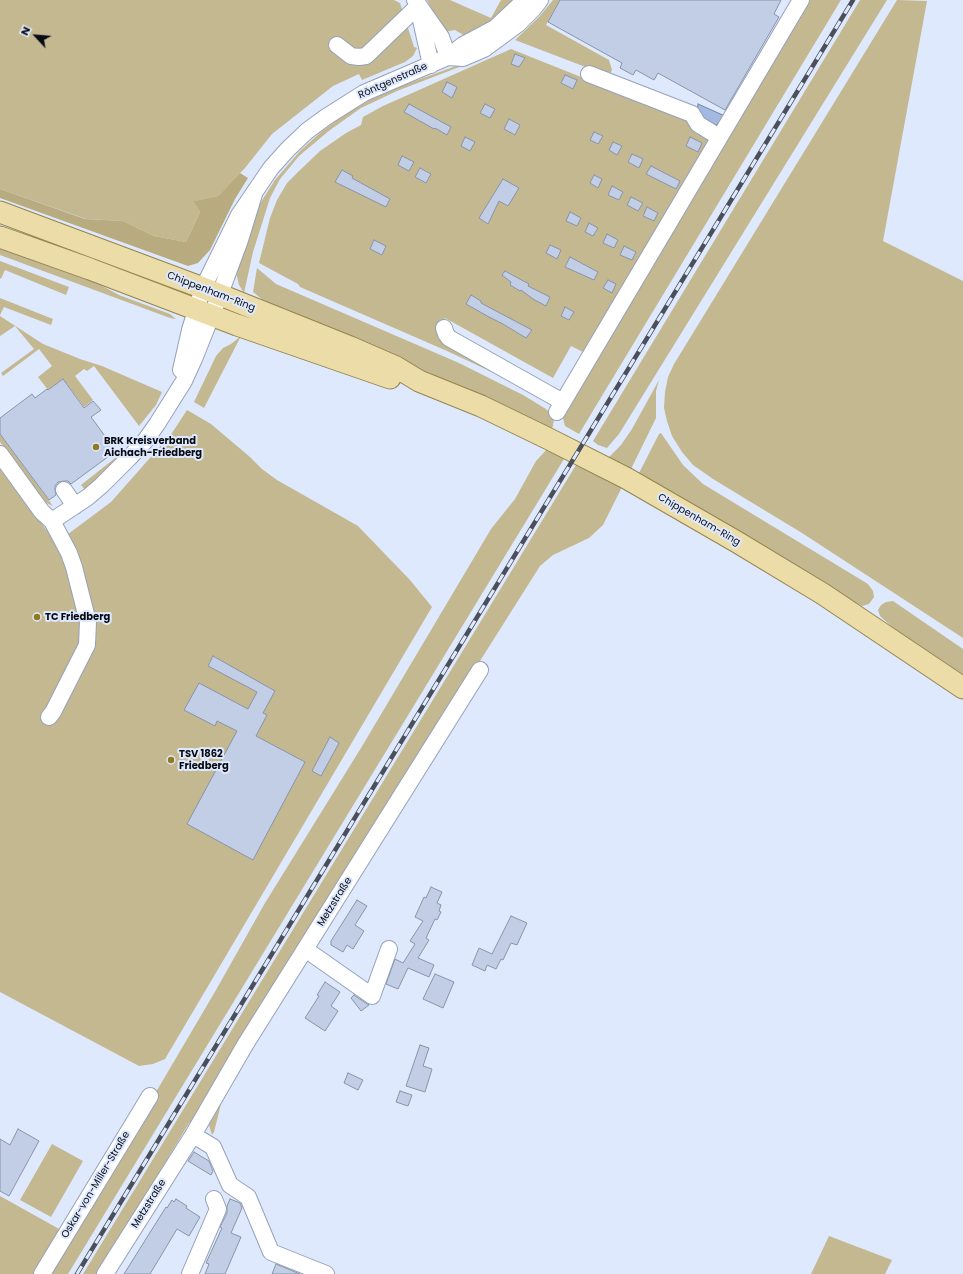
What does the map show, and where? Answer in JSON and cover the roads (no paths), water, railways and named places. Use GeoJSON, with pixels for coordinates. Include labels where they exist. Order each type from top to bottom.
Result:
{"type":"FeatureCollection","features":[{"type":"Feature","properties":{"kind":"main road","name":"Chippenham-Ring"},"geometry":{"type":"LineString","coordinates":[[0,212],[211,291],[363,353],[396,368],[418,381],[468,401],[523,426],[632,482],[738,542],[823,594],[963,688]]}},
{"type":"Feature","properties":{"kind":"main road","name":"Chippenham-Ring"},"geometry":{"type":"LineString","coordinates":[[0,237],[90,269],[267,336],[394,379],[418,381]]}},
{"type":"Feature","properties":{"kind":"street","name":"Röntgenstraße"},"geometry":{"type":"LineString","coordinates":[[52,521],[75,506],[116,472],[145,441],[157,424],[173,396],[184,362],[190,330],[204,313],[211,291],[240,240],[255,192],[271,168],[288,149],[307,131],[326,117],[364,93],[448,57],[463,45],[495,28],[525,0]]}},
{"type":"Feature","properties":{"kind":"street","name":"Röntgenstraße"},"geometry":{"type":"LineString","coordinates":[[448,57],[463,58],[484,48],[518,24],[540,0]]}},
{"type":"Feature","properties":{"kind":"street"},"geometry":{"type":"LineString","coordinates":[[444,328],[449,338],[560,407],[801,0]]}},
{"type":"Feature","properties":{"kind":"street"},"geometry":{"type":"LineString","coordinates":[[417,3],[441,37],[448,57]]}},
{"type":"Feature","properties":{"kind":"street"},"geometry":{"type":"LineString","coordinates":[[337,45],[351,56],[359,58],[366,56],[417,3]]}},
{"type":"Feature","properties":{"kind":"street"},"geometry":{"type":"LineString","coordinates":[[417,3],[431,64]]}},
{"type":"Feature","properties":{"kind":"street"},"geometry":{"type":"LineString","coordinates":[[589,74],[692,114],[698,124],[719,137]]}},
{"type":"Feature","properties":{"kind":"street"},"geometry":{"type":"LineString","coordinates":[[0,454],[42,512],[52,521],[69,553],[88,622],[87,644],[53,712],[49,717]]}},
{"type":"Feature","properties":{"kind":"street"},"geometry":{"type":"LineString","coordinates":[[64,490],[75,506]]}},
{"type":"Feature","properties":{"kind":"street","name":"Metzstraße"},"geometry":{"type":"LineString","coordinates":[[105,1274],[193,1135],[245,1045],[480,670]]}},
{"type":"Feature","properties":{"kind":"street"},"geometry":{"type":"LineString","coordinates":[[305,949],[372,996],[389,949]]}},
{"type":"Feature","properties":{"kind":"street","name":"Oskar-von-Miller-Straße"},"geometry":{"type":"LineString","coordinates":[[42,1274],[150,1096]]}},
{"type":"Feature","properties":{"kind":"street"},"geometry":{"type":"LineString","coordinates":[[193,1135],[213,1147],[230,1185],[248,1197],[271,1252],[326,1274]]}},
{"type":"Feature","properties":{"kind":"street"},"geometry":{"type":"LineString","coordinates":[[190,1274],[218,1209],[214,1200]]}},
{"type":"Feature","properties":{"kind":"water"},"geometry":{"type":"Polygon","coordinates":[[[698,104],[725,116],[712,129],[697,112],[698,104]]]}},
{"type":"Feature","properties":{"kind":"railway"},"geometry":{"type":"LineString","coordinates":[[77,1274],[853,0]]}},
{"type":"Feature","properties":{"kind":"place","name":"BRK Kreisverband Aichach-Friedberg"},"geometry":{"type":"Point","coordinates":[96,447]}},
{"type":"Feature","properties":{"kind":"place","name":"TC Friedberg"},"geometry":{"type":"Point","coordinates":[37,617]}},
{"type":"Feature","properties":{"kind":"place","name":"TSV 1862 Friedberg"},"geometry":{"type":"Point","coordinates":[171,760]}}]}
